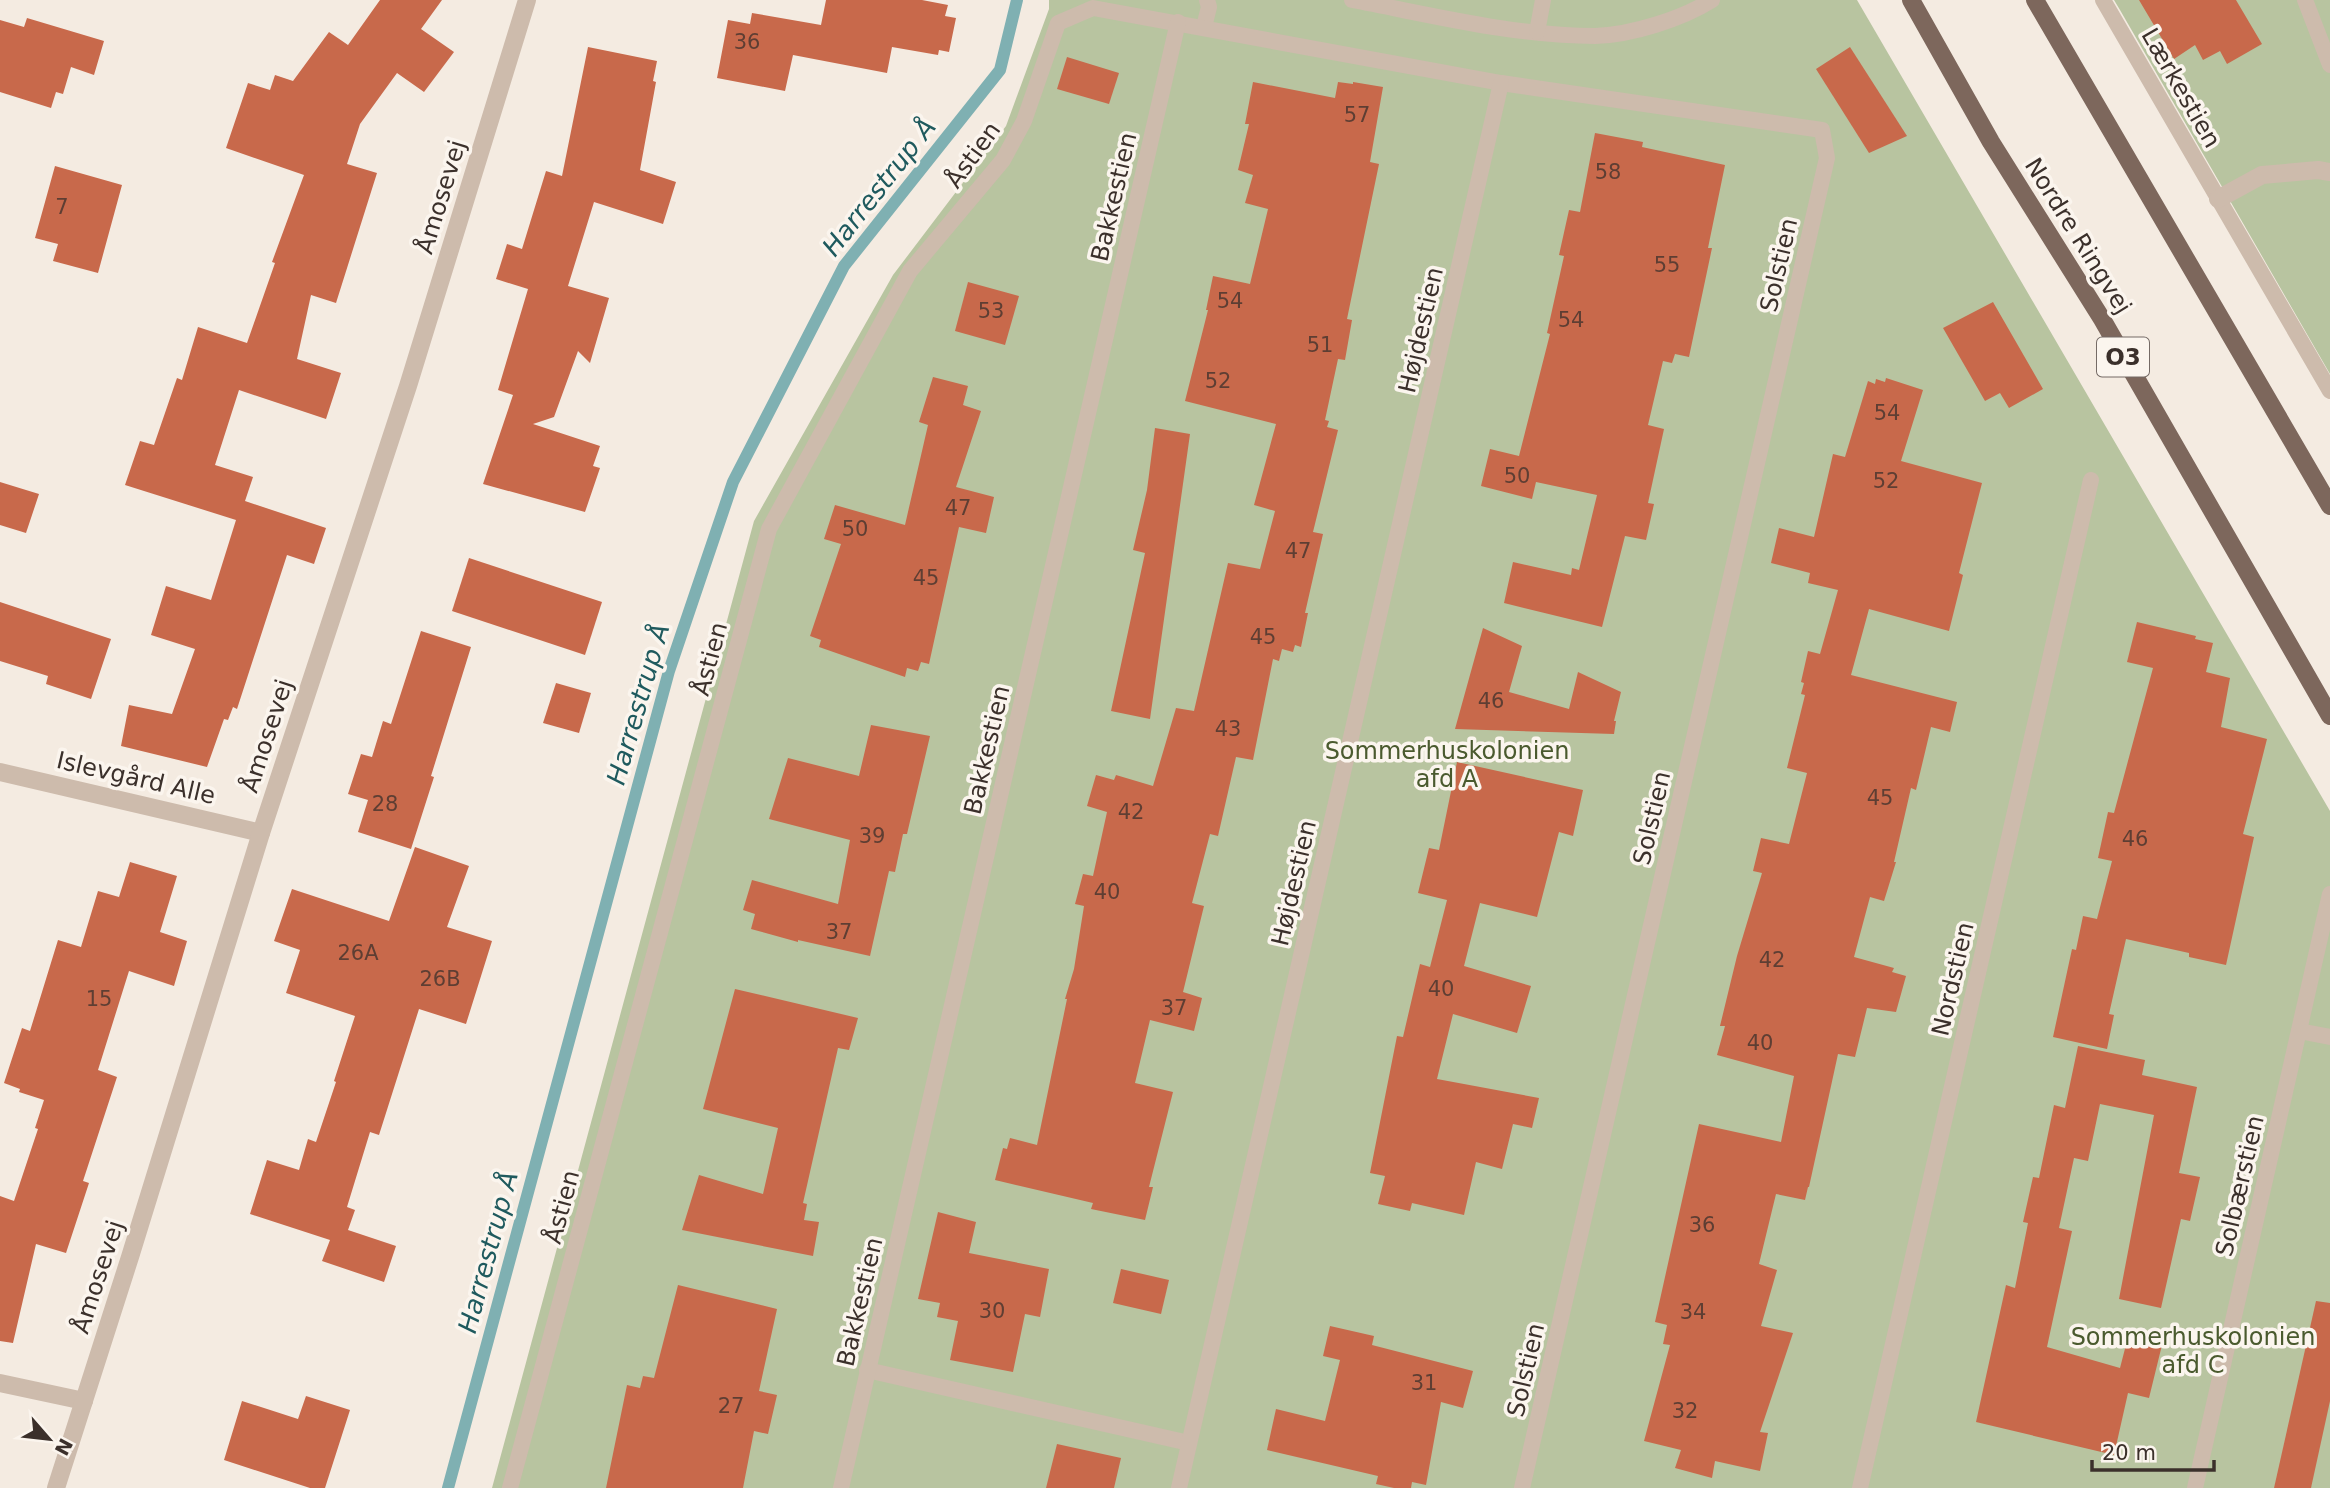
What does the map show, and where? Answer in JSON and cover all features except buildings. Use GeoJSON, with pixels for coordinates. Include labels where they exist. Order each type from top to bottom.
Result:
{"type":"FeatureCollection","features":[{"type":"Feature","properties":{"kind":"main road","name":"Nordre Ringvej"},"geometry":{"type":"LineString","coordinates":[[1911,0],[1991,142],[2102,319],[2330,716]]}},
{"type":"Feature","properties":{"kind":"main road"},"geometry":{"type":"LineString","coordinates":[[2035,0],[2330,506]]}},
{"type":"Feature","properties":{"kind":"street","name":"Åmosevej"},"geometry":{"type":"LineString","coordinates":[[56,1488],[261,832],[408,386],[527,0]]}},
{"type":"Feature","properties":{"kind":"street"},"geometry":{"type":"LineString","coordinates":[[2218,199],[2262,175],[2318,170],[2330,172]]}},
{"type":"Feature","properties":{"kind":"street","name":"Islevgård Alle"},"geometry":{"type":"LineString","coordinates":[[0,772],[261,832]]}},
{"type":"Feature","properties":{"kind":"street"},"geometry":{"type":"LineString","coordinates":[[0,1383],[84,1401]]}},
{"type":"Feature","properties":{"kind":"lane"},"geometry":{"type":"LineString","coordinates":[[1204,27],[1209,7],[1207,0]]}},
{"type":"Feature","properties":{"kind":"lane"},"geometry":{"type":"LineString","coordinates":[[1352,0],[1537,32],[1598,36],[1650,27],[1712,0]]}},
{"type":"Feature","properties":{"kind":"lane"},"geometry":{"type":"LineString","coordinates":[[1537,32],[1543,0]]}},
{"type":"Feature","properties":{"kind":"lane","name":"Lærkestien"},"geometry":{"type":"LineString","coordinates":[[2103,0],[2330,391]]}},
{"type":"Feature","properties":{"kind":"lane"},"geometry":{"type":"LineString","coordinates":[[2305,0],[2330,65]]}},
{"type":"Feature","properties":{"kind":"lane","name":"Åstien"},"geometry":{"type":"LineString","coordinates":[[510,1488],[769,529],[910,271],[1003,160],[1024,121],[1058,23],[1093,8],[1501,83],[1822,130],[1827,158]]}},
{"type":"Feature","properties":{"kind":"lane","name":"Bakkestien"},"geometry":{"type":"LineString","coordinates":[[841,1488],[1178,22]]}},
{"type":"Feature","properties":{"kind":"lane","name":"Højdestien"},"geometry":{"type":"LineString","coordinates":[[1179,1488],[1501,83]]}},
{"type":"Feature","properties":{"kind":"lane","name":"Solstien"},"geometry":{"type":"LineString","coordinates":[[1522,1488],[1827,158]]}},
{"type":"Feature","properties":{"kind":"lane","name":"Nordstien"},"geometry":{"type":"LineString","coordinates":[[1860,1488],[2091,480]]}},
{"type":"Feature","properties":{"kind":"lane","name":"Solbærstien"},"geometry":{"type":"LineString","coordinates":[[2195,1488],[2330,894]]}},
{"type":"Feature","properties":{"kind":"lane"},"geometry":{"type":"LineString","coordinates":[[2299,1031],[2330,1037]]}},
{"type":"Feature","properties":{"kind":"lane"},"geometry":{"type":"LineString","coordinates":[[867,1370],[1189,1443]]}},
{"type":"Feature","properties":{"kind":"green space","name":"Sommerhuskolonien afd A"},"geometry":{"type":"Polygon","coordinates":[[[1049,0],[1857,0],[2330,811],[2330,1488],[492,1488],[754,521],[893,275],[1006,126],[1049,9],[1049,0]]]}},
{"type":"Feature","properties":{"kind":"green space"},"geometry":{"type":"Polygon","coordinates":[[[2114,0],[2330,0],[2330,374],[2120,10],[2114,0]]]}},
{"type":"Feature","properties":{"kind":"waterway","name":"Harrestrup Å"},"geometry":{"type":"LineString","coordinates":[[448,1488],[669,671],[733,482],[844,266],[1000,70],[1017,0]]}},
{"type":"Feature","properties":{"kind":"park label","name":"Sommerhuskolonien afd C"},"geometry":{"type":"Point","coordinates":[2193,1351]}}]}
